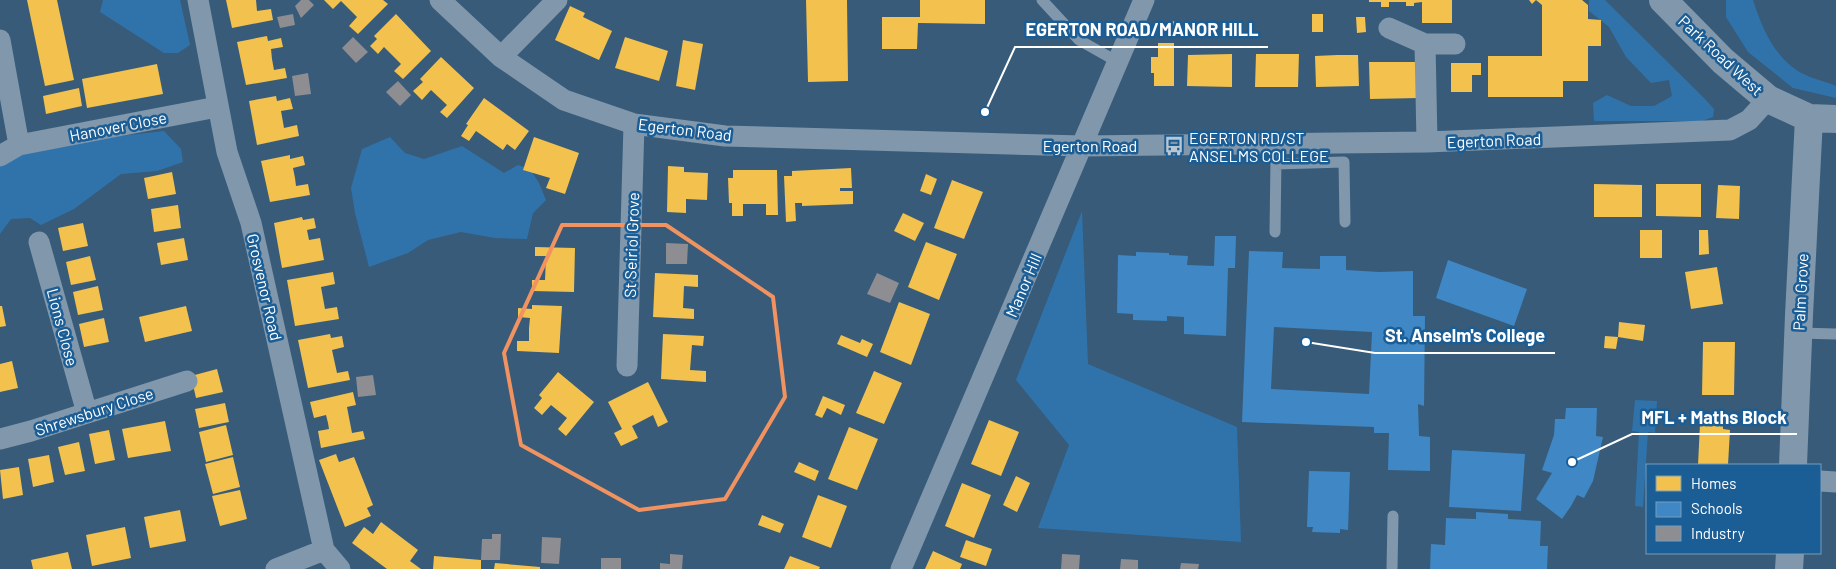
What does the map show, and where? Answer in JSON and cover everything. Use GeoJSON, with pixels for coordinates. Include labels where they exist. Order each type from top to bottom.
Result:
{"type":"FeatureCollection","features":[{"type":"Feature","properties":{"kind":"street","name":"Grosvenor Road"},"geometry":{"type":"LineString","coordinates":[[198,0],[227,152],[251,223],[324,550],[340,569]]}},
{"type":"Feature","properties":{"kind":"street","name":"Egerton Road"},"geometry":{"type":"LineString","coordinates":[[440,0],[501,57],[564,100],[634,124],[724,136],[1082,146],[1276,154],[1427,142],[1730,130],[1749,120],[1768,99]]}},
{"type":"Feature","properties":{"kind":"street"},"geometry":{"type":"LineString","coordinates":[[501,57],[557,0]]}},
{"type":"Feature","properties":{"kind":"street","name":"Manor Hill"},"geometry":{"type":"LineString","coordinates":[[900,569],[1144,0]]}},
{"type":"Feature","properties":{"kind":"street","name":"Park Road West"},"geometry":{"type":"LineString","coordinates":[[1663,0],[1723,61],[1768,99],[1809,118]]}},
{"type":"Feature","properties":{"kind":"street"},"geometry":{"type":"LineString","coordinates":[[1389,28],[1425,44],[1455,44]]}},
{"type":"Feature","properties":{"kind":"street"},"geometry":{"type":"LineString","coordinates":[[0,40],[19,145]]}},
{"type":"Feature","properties":{"kind":"street"},"geometry":{"type":"LineString","coordinates":[[1425,44],[1427,142]]}},
{"type":"Feature","properties":{"kind":"street","name":"Hanover Close"},"geometry":{"type":"LineString","coordinates":[[0,156],[19,145],[218,107]]}},
{"type":"Feature","properties":{"kind":"street"},"geometry":{"type":"LineString","coordinates":[[1809,118],[1836,120]]}},
{"type":"Feature","properties":{"kind":"street","name":"Palm Grove"},"geometry":{"type":"LineString","coordinates":[[1793,464],[1809,118]]}},
{"type":"Feature","properties":{"kind":"street","name":"St Seiriol Grove"},"geometry":{"type":"LineString","coordinates":[[627,366],[634,124]]}},
{"type":"Feature","properties":{"kind":"street","name":"Lions Close"},"geometry":{"type":"LineString","coordinates":[[39,242],[87,413]]}},
{"type":"Feature","properties":{"kind":"street","name":"Shrewsbury Close"},"geometry":{"type":"LineString","coordinates":[[0,439],[31,432],[187,381]]}},
{"type":"Feature","properties":{"kind":"street"},"geometry":{"type":"LineString","coordinates":[[1821,481],[1836,482]]}},
{"type":"Feature","properties":{"kind":"street"},"geometry":{"type":"LineString","coordinates":[[276,569],[324,550]]}},
{"type":"Feature","properties":{"kind":"street"},"geometry":{"type":"LineString","coordinates":[[1789,569],[1790,554]]}},
{"type":"Feature","properties":{"kind":"lane"},"geometry":{"type":"LineString","coordinates":[[1042,0],[1079,40],[1118,62]]}},
{"type":"Feature","properties":{"kind":"lane"},"geometry":{"type":"LineString","coordinates":[[1275,232],[1276,154],[1344,162],[1345,222]]}},
{"type":"Feature","properties":{"kind":"lane"},"geometry":{"type":"LineString","coordinates":[[1798,333],[1836,334]]}},
{"type":"Feature","properties":{"kind":"lane"},"geometry":{"type":"LineString","coordinates":[[1392,569],[1393,516]]}},
{"type":"Feature","properties":{"kind":"highlighted area"},"geometry":{"type":"Polygon","coordinates":[[[562,225],[666,225],[773,297],[785,397],[725,499],[639,510],[521,445],[504,353],[562,225]]]}},
{"type":"Feature","properties":{"kind":"shaded area"},"geometry":{"type":"Polygon","coordinates":[[[103,0],[180,0],[190,45],[178,53],[164,53],[100,12],[103,0]]]}},
{"type":"Feature","properties":{"kind":"shaded area"},"geometry":{"type":"Polygon","coordinates":[[[1589,0],[1605,0],[1704,98],[1714,109],[1713,117],[1702,121],[1594,121],[1593,103],[1607,95],[1631,106],[1654,106],[1672,96],[1669,80],[1651,83],[1626,57],[1609,27],[1589,11],[1589,0]]]}},
{"type":"Feature","properties":{"kind":"shaded area"},"geometry":{"type":"Polygon","coordinates":[[[1726,0],[1753,0],[1761,23],[1780,55],[1798,71],[1836,86],[1836,98],[1793,88],[1748,52],[1726,17],[1726,0]]]}},
{"type":"Feature","properties":{"kind":"shaded area"},"geometry":{"type":"Polygon","coordinates":[[[164,131],[181,149],[183,162],[157,171],[121,174],[74,209],[41,225],[30,218],[11,219],[0,234],[0,165],[26,153],[120,136],[164,131]]]}},
{"type":"Feature","properties":{"kind":"shaded area"},"geometry":{"type":"Polygon","coordinates":[[[390,137],[405,153],[424,159],[462,146],[504,173],[518,165],[530,169],[539,183],[546,200],[533,213],[527,239],[495,238],[461,232],[428,240],[408,253],[369,267],[355,213],[351,188],[362,149],[390,137]]]}},
{"type":"Feature","properties":{"kind":"shaded area"},"geometry":{"type":"Polygon","coordinates":[[[1082,211],[1088,364],[1237,427],[1241,542],[1038,528],[1069,445],[1016,380],[1082,211]]]}},
{"type":"Feature","properties":{"kind":"shaded area"},"geometry":{"type":"Polygon","coordinates":[[[1635,400],[1657,401],[1655,433],[1648,432],[1643,507],[1635,506],[1639,432],[1632,431],[1635,400]]]}},
{"type":"Feature","properties":{"kind":"building: Homes"},"geometry":{"type":"Polygon","coordinates":[[[27,0],[57,0],[74,80],[45,86],[27,0]]]}},
{"type":"Feature","properties":{"kind":"building: Homes"},"geometry":{"type":"Polygon","coordinates":[[[226,0],[256,0],[257,11],[271,9],[273,20],[232,28],[226,0]]]}},
{"type":"Feature","properties":{"kind":"building: Homes"},"geometry":{"type":"Polygon","coordinates":[[[324,0],[383,0],[388,4],[358,34],[349,26],[357,17],[341,1],[333,9],[324,0]]]}},
{"type":"Feature","properties":{"kind":"building: Homes"},"geometry":{"type":"Polygon","coordinates":[[[806,0],[847,0],[848,81],[808,82],[806,0]]]}},
{"type":"Feature","properties":{"kind":"building: Homes"},"geometry":{"type":"Polygon","coordinates":[[[920,0],[985,0],[985,24],[918,23],[917,49],[882,49],[882,17],[920,17],[920,0]]]}},
{"type":"Feature","properties":{"kind":"building: Homes"},"geometry":{"type":"Polygon","coordinates":[[[1369,0],[1452,0],[1452,23],[1422,23],[1422,2],[1414,3],[1414,6],[1406,6],[1406,2],[1389,2],[1389,7],[1381,7],[1381,2],[1369,2],[1369,0]]]}},
{"type":"Feature","properties":{"kind":"building: Homes"},"geometry":{"type":"Polygon","coordinates":[[[1536,0],[1582,0],[1588,5],[1588,19],[1601,20],[1601,46],[1588,46],[1588,81],[1563,81],[1563,97],[1488,97],[1488,56],[1542,56],[1542,5],[1536,0]]]}},
{"type":"Feature","properties":{"kind":"building: Homes"},"geometry":{"type":"Polygon","coordinates":[[[570,6],[585,13],[583,17],[612,31],[599,60],[555,40],[570,6]]]}},
{"type":"Feature","properties":{"kind":"building: Homes"},"geometry":{"type":"Polygon","coordinates":[[[396,14],[431,51],[403,79],[394,71],[401,64],[384,47],[378,54],[370,46],[377,39],[374,36],[396,14]]]}},
{"type":"Feature","properties":{"kind":"building: Homes"},"geometry":{"type":"Polygon","coordinates":[[[1312,14],[1323,14],[1323,32],[1312,32],[1312,14]]]}},
{"type":"Feature","properties":{"kind":"building: Homes"},"geometry":{"type":"Polygon","coordinates":[[[1356,17],[1365,17],[1366,32],[1357,33],[1356,17]]]}},
{"type":"Feature","properties":{"kind":"building: Homes"},"geometry":{"type":"Polygon","coordinates":[[[1173,21],[1187,29],[1182,37],[1168,28],[1173,21]]]}},
{"type":"Feature","properties":{"kind":"building: Homes"},"geometry":{"type":"Polygon","coordinates":[[[267,36],[268,41],[281,38],[283,47],[271,49],[272,59],[274,70],[285,68],[287,78],[246,85],[237,42],[267,36]]]}},
{"type":"Feature","properties":{"kind":"building: Homes"},"geometry":{"type":"Polygon","coordinates":[[[625,37],[668,51],[659,81],[615,68],[625,37]]]}},
{"type":"Feature","properties":{"kind":"building: Homes"},"geometry":{"type":"Polygon","coordinates":[[[683,40],[703,44],[695,90],[676,86],[683,40]]]}},
{"type":"Feature","properties":{"kind":"building: Homes"},"geometry":{"type":"Polygon","coordinates":[[[1158,43],[1174,43],[1174,86],[1154,86],[1154,73],[1151,73],[1151,57],[1158,57],[1158,43]]]}},
{"type":"Feature","properties":{"kind":"building: Homes"},"geometry":{"type":"Polygon","coordinates":[[[1232,54],[1232,87],[1187,86],[1188,55],[1232,54]]]}},
{"type":"Feature","properties":{"kind":"building: Homes"},"geometry":{"type":"Polygon","coordinates":[[[1256,54],[1299,54],[1298,87],[1255,87],[1256,54]]]}},
{"type":"Feature","properties":{"kind":"building: Homes"},"geometry":{"type":"Polygon","coordinates":[[[1358,55],[1359,86],[1316,87],[1315,56],[1358,55]]]}},
{"type":"Feature","properties":{"kind":"building: Homes"},"geometry":{"type":"Polygon","coordinates":[[[441,57],[474,88],[447,118],[440,112],[447,105],[431,90],[422,100],[413,91],[423,82],[420,79],[441,57]]]}},
{"type":"Feature","properties":{"kind":"building: Homes"},"geometry":{"type":"Polygon","coordinates":[[[1369,62],[1419,62],[1420,98],[1370,99],[1369,62]]]}},
{"type":"Feature","properties":{"kind":"building: Homes"},"geometry":{"type":"Polygon","coordinates":[[[1451,63],[1481,63],[1481,75],[1472,75],[1472,92],[1451,92],[1451,63]]]}},
{"type":"Feature","properties":{"kind":"building: Homes"},"geometry":{"type":"Polygon","coordinates":[[[157,64],[163,94],[87,108],[82,79],[157,64]]]}},
{"type":"Feature","properties":{"kind":"building: Homes"},"geometry":{"type":"Polygon","coordinates":[[[79,88],[82,106],[46,114],[43,96],[79,88]]]}},
{"type":"Feature","properties":{"kind":"building: Homes"},"geometry":{"type":"Polygon","coordinates":[[[276,96],[277,101],[290,98],[293,109],[281,111],[284,128],[297,125],[299,136],[257,145],[249,101],[276,96]]]}},
{"type":"Feature","properties":{"kind":"building: Homes"},"geometry":{"type":"Polygon","coordinates":[[[484,98],[529,131],[515,150],[507,144],[503,150],[476,131],[469,141],[461,136],[468,125],[466,124],[484,98]]]}},
{"type":"Feature","properties":{"kind":"building: Homes"},"geometry":{"type":"Polygon","coordinates":[[[534,137],[579,153],[565,194],[546,188],[550,178],[523,170],[534,137]]]}},
{"type":"Feature","properties":{"kind":"building: Homes"},"geometry":{"type":"Polygon","coordinates":[[[290,155],[290,159],[303,156],[305,165],[293,168],[296,186],[308,184],[310,195],[270,202],[261,161],[290,155]]]}},
{"type":"Feature","properties":{"kind":"building: Homes"},"geometry":{"type":"Polygon","coordinates":[[[668,166],[684,167],[684,172],[708,173],[707,200],[686,199],[686,213],[667,212],[668,166]]]}},
{"type":"Feature","properties":{"kind":"building: Homes"},"geometry":{"type":"Polygon","coordinates":[[[851,168],[852,188],[840,188],[840,191],[853,191],[853,204],[802,206],[802,203],[795,203],[796,221],[786,222],[784,176],[792,176],[792,171],[851,168]]]}},
{"type":"Feature","properties":{"kind":"building: Homes"},"geometry":{"type":"Polygon","coordinates":[[[733,170],[777,170],[778,215],[766,215],[766,204],[743,204],[743,216],[732,216],[732,203],[729,203],[728,178],[733,178],[733,170]]]}},
{"type":"Feature","properties":{"kind":"building: Homes"},"geometry":{"type":"Polygon","coordinates":[[[172,172],[176,194],[148,199],[144,178],[172,172]]]}},
{"type":"Feature","properties":{"kind":"building: Homes"},"geometry":{"type":"Polygon","coordinates":[[[926,174],[937,179],[931,195],[920,191],[926,174]]]}},
{"type":"Feature","properties":{"kind":"building: Homes"},"geometry":{"type":"Polygon","coordinates":[[[952,180],[983,192],[964,239],[934,228],[952,180]]]}},
{"type":"Feature","properties":{"kind":"building: Homes"},"geometry":{"type":"Polygon","coordinates":[[[1594,184],[1642,185],[1642,217],[1594,217],[1594,184]]]}},
{"type":"Feature","properties":{"kind":"building: Homes"},"geometry":{"type":"Polygon","coordinates":[[[1656,184],[1701,184],[1701,217],[1656,216],[1656,184]]]}},
{"type":"Feature","properties":{"kind":"building: Homes"},"geometry":{"type":"Polygon","coordinates":[[[1718,185],[1740,186],[1739,219],[1716,218],[1718,185]]]}},
{"type":"Feature","properties":{"kind":"building: Homes"},"geometry":{"type":"Polygon","coordinates":[[[178,205],[181,228],[154,232],[151,209],[178,205]]]}},
{"type":"Feature","properties":{"kind":"building: Homes"},"geometry":{"type":"Polygon","coordinates":[[[903,213],[924,223],[915,241],[894,231],[903,213]]]}},
{"type":"Feature","properties":{"kind":"building: Homes"},"geometry":{"type":"Polygon","coordinates":[[[302,217],[303,220],[314,218],[316,228],[307,230],[309,240],[320,238],[324,260],[282,268],[274,223],[302,217]]]}},
{"type":"Feature","properties":{"kind":"building: Homes"},"geometry":{"type":"Polygon","coordinates":[[[83,223],[88,246],[63,251],[58,228],[83,223]]]}},
{"type":"Feature","properties":{"kind":"building: Homes"},"geometry":{"type":"Polygon","coordinates":[[[1640,230],[1662,230],[1662,258],[1640,258],[1640,230]]]}},
{"type":"Feature","properties":{"kind":"building: Homes"},"geometry":{"type":"Polygon","coordinates":[[[1699,230],[1708,230],[1709,254],[1699,255],[1699,230]]]}},
{"type":"Feature","properties":{"kind":"building: Homes"},"geometry":{"type":"Polygon","coordinates":[[[184,238],[188,260],[161,265],[157,243],[184,238]]]}},
{"type":"Feature","properties":{"kind":"building: Homes"},"geometry":{"type":"Polygon","coordinates":[[[926,242],[957,254],[939,300],[908,287],[926,242]]]}},
{"type":"Feature","properties":{"kind":"building: Homes"},"geometry":{"type":"Polygon","coordinates":[[[535,247],[575,248],[574,292],[532,291],[532,280],[545,280],[546,256],[535,256],[535,247]]]}},
{"type":"Feature","properties":{"kind":"building: Homes"},"geometry":{"type":"Polygon","coordinates":[[[90,256],[96,280],[71,285],[66,262],[90,256]]]}},
{"type":"Feature","properties":{"kind":"building: Homes"},"geometry":{"type":"Polygon","coordinates":[[[1717,267],[1723,304],[1691,309],[1685,272],[1717,267]]]}},
{"type":"Feature","properties":{"kind":"building: Homes"},"geometry":{"type":"Polygon","coordinates":[[[333,272],[335,284],[321,287],[325,309],[337,307],[339,319],[295,326],[287,280],[333,272]]]}},
{"type":"Feature","properties":{"kind":"building: Homes"},"geometry":{"type":"Polygon","coordinates":[[[655,273],[698,275],[698,287],[684,286],[683,308],[694,309],[694,319],[653,317],[655,273]]]}},
{"type":"Feature","properties":{"kind":"building: Homes"},"geometry":{"type":"Polygon","coordinates":[[[98,286],[103,310],[78,315],[73,292],[98,286]]]}},
{"type":"Feature","properties":{"kind":"building: Homes"},"geometry":{"type":"Polygon","coordinates":[[[899,302],[930,314],[911,365],[880,352],[899,302]]]}},
{"type":"Feature","properties":{"kind":"building: Homes"},"geometry":{"type":"Polygon","coordinates":[[[532,305],[562,306],[559,353],[517,351],[517,341],[529,341],[530,318],[518,317],[518,308],[532,309],[532,305]]]}},
{"type":"Feature","properties":{"kind":"building: Homes"},"geometry":{"type":"Polygon","coordinates":[[[0,306],[2,306],[6,326],[0,327],[0,306]]]}},
{"type":"Feature","properties":{"kind":"building: Homes"},"geometry":{"type":"Polygon","coordinates":[[[186,306],[192,331],[145,342],[139,317],[186,306]]]}},
{"type":"Feature","properties":{"kind":"building: Homes"},"geometry":{"type":"Polygon","coordinates":[[[104,318],[109,342],[84,347],[79,324],[104,318]]]}},
{"type":"Feature","properties":{"kind":"building: Homes"},"geometry":{"type":"Polygon","coordinates":[[[1619,322],[1645,325],[1643,341],[1618,337],[1619,322]]]}},
{"type":"Feature","properties":{"kind":"building: Homes"},"geometry":{"type":"Polygon","coordinates":[[[330,334],[331,338],[342,336],[344,347],[332,350],[337,373],[348,371],[350,380],[308,388],[298,340],[330,334]]]}},
{"type":"Feature","properties":{"kind":"building: Homes"},"geometry":{"type":"Polygon","coordinates":[[[663,334],[704,336],[703,346],[692,345],[690,370],[706,371],[706,382],[661,379],[663,334]]]}},
{"type":"Feature","properties":{"kind":"building: Homes"},"geometry":{"type":"Polygon","coordinates":[[[841,335],[860,343],[862,339],[873,344],[867,357],[837,344],[841,335]]]}},
{"type":"Feature","properties":{"kind":"building: Homes"},"geometry":{"type":"Polygon","coordinates":[[[1605,336],[1618,337],[1616,349],[1604,348],[1605,336]]]}},
{"type":"Feature","properties":{"kind":"building: Homes"},"geometry":{"type":"Polygon","coordinates":[[[1703,342],[1735,342],[1734,395],[1702,395],[1703,342]]]}},
{"type":"Feature","properties":{"kind":"building: Homes"},"geometry":{"type":"Polygon","coordinates":[[[12,361],[18,388],[0,392],[0,364],[12,361]]]}},
{"type":"Feature","properties":{"kind":"building: Homes"},"geometry":{"type":"Polygon","coordinates":[[[217,369],[223,392],[196,398],[191,376],[217,369]]]}},
{"type":"Feature","properties":{"kind":"building: Homes"},"geometry":{"type":"Polygon","coordinates":[[[874,371],[902,383],[884,424],[856,413],[874,371]]]}},
{"type":"Feature","properties":{"kind":"building: Homes"},"geometry":{"type":"Polygon","coordinates":[[[558,372],[594,402],[566,436],[558,429],[567,418],[551,405],[542,415],[534,408],[542,398],[539,395],[558,372]]]}},
{"type":"Feature","properties":{"kind":"building: Homes"},"geometry":{"type":"Polygon","coordinates":[[[648,382],[668,422],[658,427],[653,415],[632,426],[638,438],[621,446],[614,433],[622,429],[608,402],[648,382]]]}},
{"type":"Feature","properties":{"kind":"building: Homes"},"geometry":{"type":"Polygon","coordinates":[[[353,392],[356,405],[347,407],[352,433],[363,431],[365,439],[321,448],[318,431],[329,429],[328,423],[326,415],[314,418],[310,402],[353,392]]]}},
{"type":"Feature","properties":{"kind":"building: Homes"},"geometry":{"type":"Polygon","coordinates":[[[823,396],[845,405],[841,415],[827,408],[822,418],[815,415],[823,396]]]}},
{"type":"Feature","properties":{"kind":"building: Homes"},"geometry":{"type":"Polygon","coordinates":[[[225,403],[229,422],[199,428],[195,409],[225,403]]]}},
{"type":"Feature","properties":{"kind":"building: Homes"},"geometry":{"type":"Polygon","coordinates":[[[989,420],[1019,432],[1001,476],[971,464],[989,420]]]}},
{"type":"Feature","properties":{"kind":"building: Homes"},"geometry":{"type":"Polygon","coordinates":[[[165,421],[171,451],[128,458],[122,429],[165,421]]]}},
{"type":"Feature","properties":{"kind":"building: Homes"},"geometry":{"type":"Polygon","coordinates":[[[1700,424],[1723,425],[1723,429],[1730,430],[1728,464],[1698,464],[1700,424]]]}},
{"type":"Feature","properties":{"kind":"building: Homes"},"geometry":{"type":"Polygon","coordinates":[[[226,425],[233,455],[206,462],[199,432],[226,425]]]}},
{"type":"Feature","properties":{"kind":"building: Homes"},"geometry":{"type":"Polygon","coordinates":[[[849,427],[878,439],[857,490],[828,479],[849,427]]]}},
{"type":"Feature","properties":{"kind":"building: Homes"},"geometry":{"type":"Polygon","coordinates":[[[109,430],[115,460],[95,464],[89,434],[109,430]]]}},
{"type":"Feature","properties":{"kind":"building: Homes"},"geometry":{"type":"Polygon","coordinates":[[[79,442],[85,471],[65,475],[58,447],[79,442]]]}},
{"type":"Feature","properties":{"kind":"building: Homes"},"geometry":{"type":"Polygon","coordinates":[[[336,454],[339,462],[354,457],[373,505],[367,508],[371,516],[345,527],[319,460],[336,454]]]}},
{"type":"Feature","properties":{"kind":"building: Homes"},"geometry":{"type":"Polygon","coordinates":[[[49,455],[54,482],[33,487],[28,459],[49,455]]]}},
{"type":"Feature","properties":{"kind":"building: Homes"},"geometry":{"type":"Polygon","coordinates":[[[233,457],[240,487],[213,494],[205,464],[233,457]]]}},
{"type":"Feature","properties":{"kind":"building: Homes"},"geometry":{"type":"Polygon","coordinates":[[[799,462],[819,471],[815,481],[794,472],[799,462]]]}},
{"type":"Feature","properties":{"kind":"building: Homes"},"geometry":{"type":"Polygon","coordinates":[[[19,467],[23,495],[3,499],[0,470],[19,467]]]}},
{"type":"Feature","properties":{"kind":"building: Homes"},"geometry":{"type":"Polygon","coordinates":[[[1016,476],[1030,483],[1017,512],[1003,505],[1016,476]]]}},
{"type":"Feature","properties":{"kind":"building: Homes"},"geometry":{"type":"Polygon","coordinates":[[[962,483],[991,495],[974,538],[945,526],[962,483]]]}},
{"type":"Feature","properties":{"kind":"building: Homes"},"geometry":{"type":"Polygon","coordinates":[[[240,490],[247,519],[220,526],[212,496],[240,490]]]}},
{"type":"Feature","properties":{"kind":"building: Homes"},"geometry":{"type":"Polygon","coordinates":[[[818,495],[847,506],[831,548],[802,537],[818,495]]]}},
{"type":"Feature","properties":{"kind":"building: Homes"},"geometry":{"type":"Polygon","coordinates":[[[180,510],[186,541],[150,548],[144,517],[180,510]]]}},
{"type":"Feature","properties":{"kind":"building: Homes"},"geometry":{"type":"Polygon","coordinates":[[[762,515],[784,524],[780,533],[758,525],[762,515]]]}},
{"type":"Feature","properties":{"kind":"building: Homes"},"geometry":{"type":"Polygon","coordinates":[[[381,522],[418,550],[410,561],[421,569],[387,569],[352,543],[364,527],[373,534],[381,522]]]}},
{"type":"Feature","properties":{"kind":"building: Homes"},"geometry":{"type":"Polygon","coordinates":[[[125,527],[131,558],[92,566],[86,535],[125,527]]]}},
{"type":"Feature","properties":{"kind":"building: Homes"},"geometry":{"type":"Polygon","coordinates":[[[966,540],[992,549],[986,566],[960,557],[966,540]]]}},
{"type":"Feature","properties":{"kind":"building: Homes"},"geometry":{"type":"Polygon","coordinates":[[[933,551],[962,564],[960,569],[925,569],[933,551]]]}},
{"type":"Feature","properties":{"kind":"building: Homes"},"geometry":{"type":"Polygon","coordinates":[[[68,552],[72,569],[33,569],[31,560],[68,552]]]}},
{"type":"Feature","properties":{"kind":"building: Homes"},"geometry":{"type":"Polygon","coordinates":[[[434,556],[481,560],[481,569],[433,569],[434,556]]]}},
{"type":"Feature","properties":{"kind":"building: Homes"},"geometry":{"type":"Polygon","coordinates":[[[790,556],[820,567],[819,569],[784,569],[790,556]]]}},
{"type":"Feature","properties":{"kind":"building: Homes"},"geometry":{"type":"Polygon","coordinates":[[[495,563],[540,567],[540,569],[494,569],[495,563]]]}},
{"type":"Feature","properties":{"kind":"building: Schools"},"geometry":{"type":"Polygon","coordinates":[[[1215,236],[1236,236],[1235,268],[1228,268],[1226,336],[1184,334],[1184,317],[1167,316],[1167,321],[1133,320],[1133,314],[1117,313],[1118,255],[1136,256],[1136,252],[1169,253],[1169,255],[1188,256],[1187,265],[1214,266],[1215,236]]]}},
{"type":"Feature","properties":{"kind":"building: Schools"},"geometry":{"type":"Polygon","coordinates":[[[1249,251],[1283,252],[1282,268],[1320,269],[1320,256],[1346,256],[1346,270],[1379,272],[1413,271],[1413,316],[1425,316],[1424,406],[1418,404],[1419,436],[1430,437],[1430,471],[1388,470],[1389,433],[1374,433],[1374,427],[1242,422],[1249,251]],[[1274,327],[1271,389],[1369,394],[1372,332],[1274,327]]]}},
{"type":"Feature","properties":{"kind":"building: Schools"},"geometry":{"type":"Polygon","coordinates":[[[1448,260],[1527,289],[1514,326],[1436,298],[1448,260]]]}},
{"type":"Feature","properties":{"kind":"building: Schools"},"geometry":{"type":"Polygon","coordinates":[[[1566,408],[1597,408],[1596,436],[1603,437],[1593,481],[1584,498],[1577,495],[1562,519],[1536,499],[1552,473],[1542,470],[1554,435],[1555,419],[1565,419],[1566,408]]]}},
{"type":"Feature","properties":{"kind":"building: Schools"},"geometry":{"type":"Polygon","coordinates":[[[1452,450],[1525,454],[1521,511],[1449,507],[1452,450]]]}},
{"type":"Feature","properties":{"kind":"building: Schools"},"geometry":{"type":"Polygon","coordinates":[[[1309,471],[1350,472],[1348,530],[1340,529],[1340,533],[1312,532],[1313,527],[1307,527],[1309,471]]]}},
{"type":"Feature","properties":{"kind":"building: Schools"},"geometry":{"type":"Polygon","coordinates":[[[1476,512],[1508,514],[1508,519],[1541,521],[1540,546],[1548,546],[1547,569],[1430,569],[1431,544],[1445,545],[1446,518],[1476,519],[1476,512]]]}},
{"type":"Feature","properties":{"kind":"building: Industry"},"geometry":{"type":"Polygon","coordinates":[[[301,0],[309,0],[314,5],[301,18],[295,6],[301,0]]]}},
{"type":"Feature","properties":{"kind":"building: Industry"},"geometry":{"type":"Polygon","coordinates":[[[293,14],[295,25],[280,28],[277,17],[293,14]]]}},
{"type":"Feature","properties":{"kind":"building: Industry"},"geometry":{"type":"Polygon","coordinates":[[[353,37],[368,52],[356,63],[342,48],[353,37]]]}},
{"type":"Feature","properties":{"kind":"building: Industry"},"geometry":{"type":"Polygon","coordinates":[[[308,73],[311,94],[295,96],[292,76],[308,73]]]}},
{"type":"Feature","properties":{"kind":"building: Industry"},"geometry":{"type":"Polygon","coordinates":[[[398,81],[411,95],[400,106],[386,92],[398,81]]]}},
{"type":"Feature","properties":{"kind":"building: Industry"},"geometry":{"type":"Polygon","coordinates":[[[666,243],[688,244],[687,264],[666,264],[666,243]]]}},
{"type":"Feature","properties":{"kind":"building: Industry"},"geometry":{"type":"Polygon","coordinates":[[[877,273],[899,283],[890,303],[867,294],[877,273]]]}},
{"type":"Feature","properties":{"kind":"building: Industry"},"geometry":{"type":"Polygon","coordinates":[[[373,375],[376,395],[358,397],[356,377],[373,375]]]}},
{"type":"Feature","properties":{"kind":"building: Industry"},"geometry":{"type":"Polygon","coordinates":[[[492,534],[501,534],[500,560],[481,560],[482,539],[492,539],[492,534]]]}},
{"type":"Feature","properties":{"kind":"building: Industry"},"geometry":{"type":"Polygon","coordinates":[[[542,537],[561,538],[559,564],[541,563],[542,537]]]}},
{"type":"Feature","properties":{"kind":"building: Industry"},"geometry":{"type":"Polygon","coordinates":[[[670,554],[683,555],[682,569],[660,569],[660,563],[670,564],[670,554]]]}},
{"type":"Feature","properties":{"kind":"building: Industry"},"geometry":{"type":"Polygon","coordinates":[[[1062,554],[1080,555],[1079,569],[1061,569],[1062,554]]]}},
{"type":"Feature","properties":{"kind":"building: Industry"},"geometry":{"type":"Polygon","coordinates":[[[601,558],[621,558],[621,569],[601,569],[601,558]]]}},
{"type":"Feature","properties":{"kind":"building: Industry"},"geometry":{"type":"Polygon","coordinates":[[[1121,559],[1138,560],[1138,569],[1120,569],[1121,559]]]}},
{"type":"Feature","properties":{"kind":"building: Industry"},"geometry":{"type":"Polygon","coordinates":[[[1181,563],[1199,564],[1198,569],[1180,569],[1181,563]]]}},
{"type":"Feature","properties":{"kind":"place","name":"EGERTON ROAD/MANOR HILL"},"geometry":{"type":"Point","coordinates":[985,112]}},
{"type":"Feature","properties":{"kind":"place","name":"EGERTON RD/ST ANSELMS COLLEGE"},"geometry":{"type":"Point","coordinates":[1174,146]}},
{"type":"Feature","properties":{"kind":"place","name":"St. Anselm's College"},"geometry":{"type":"Point","coordinates":[1306,342]}},
{"type":"Feature","properties":{"kind":"place","name":"MFL + Maths Block"},"geometry":{"type":"Point","coordinates":[1572,462]}}]}
